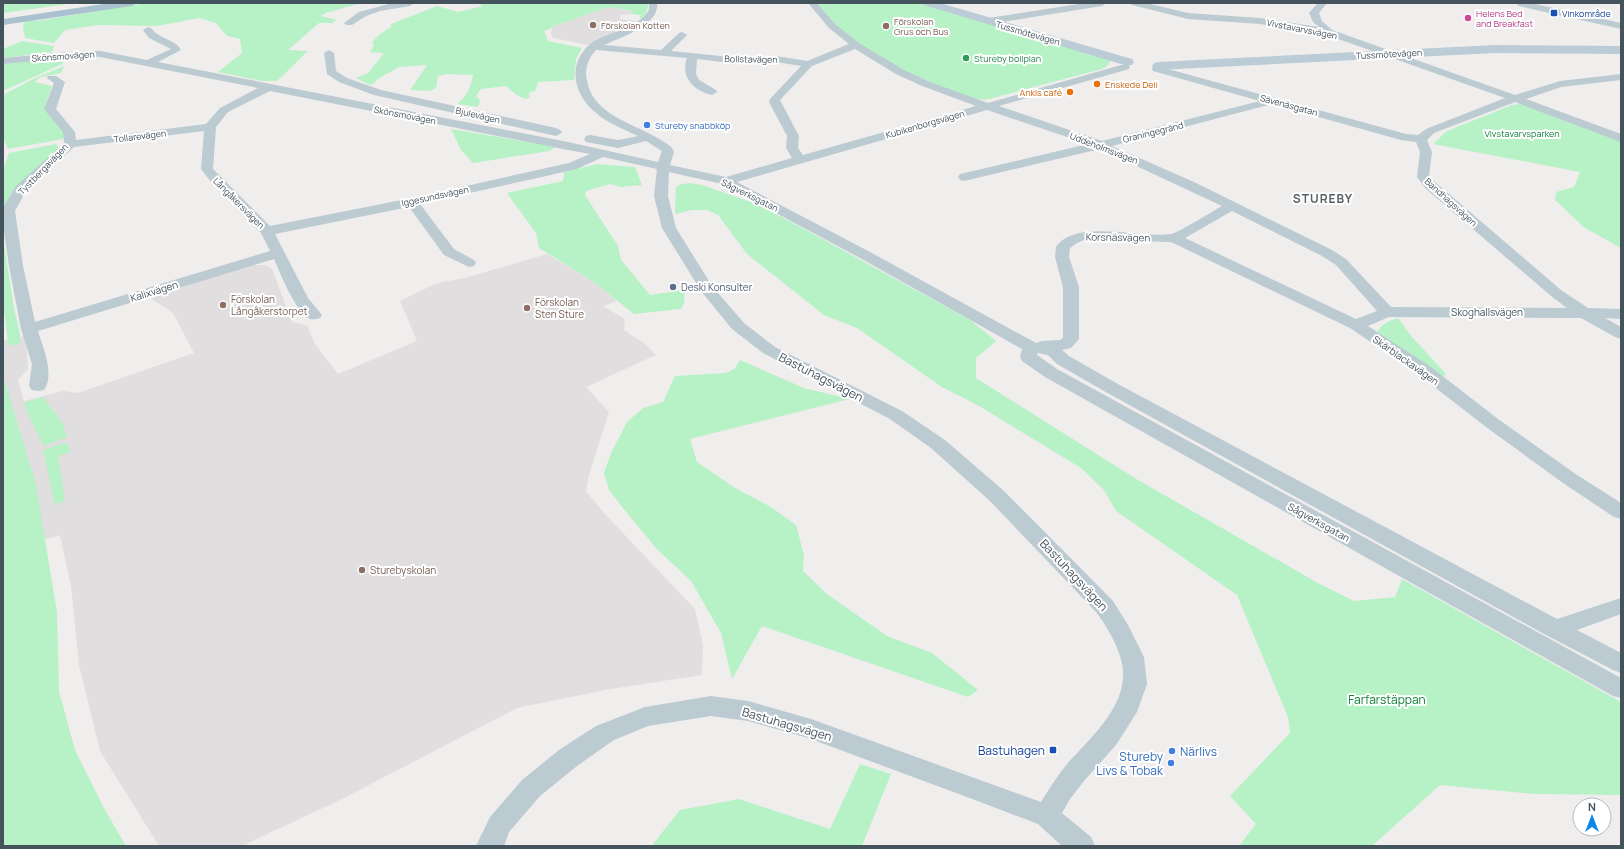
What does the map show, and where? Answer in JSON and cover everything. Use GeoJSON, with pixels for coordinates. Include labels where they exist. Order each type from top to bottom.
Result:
{"type":"FeatureCollection","features":[{"type":"Feature","properties":{"kind":"main road"},"geometry":{"type":"LineString","coordinates":[[3,16],[98,3]]}},
{"type":"Feature","properties":{"kind":"main road"},"geometry":{"type":"LineString","coordinates":[[3,22],[132,3]]}},
{"type":"Feature","properties":{"kind":"street"},"geometry":{"type":"LineString","coordinates":[[349,23],[354,18],[376,10],[410,3]]}},
{"type":"Feature","properties":{"kind":"street"},"geometry":{"type":"LineString","coordinates":[[653,3],[655,8],[653,13],[648,18],[637,26],[611,36],[593,47],[580,70],[585,95],[589,102],[606,115],[648,137],[667,149],[668,152],[663,167]]}},
{"type":"Feature","properties":{"kind":"street","name":"Uddeholmsvägen"},"geometry":{"type":"LineString","coordinates":[[812,3],[832,26],[856,45],[900,72],[926,84],[1101,145],[1148,165],[1341,262],[1387,312]]}},
{"type":"Feature","properties":{"kind":"street","name":"Tussmötevägen"},"geometry":{"type":"LineString","coordinates":[[928,3],[1127,64],[1147,67],[1496,49],[1621,50]]}},
{"type":"Feature","properties":{"kind":"street"},"geometry":{"type":"LineString","coordinates":[[989,21],[1102,3]]}},
{"type":"Feature","properties":{"kind":"street","name":"Vivstavarvsvägen"},"geometry":{"type":"LineString","coordinates":[[1135,3],[1188,16],[1260,21],[1329,32],[1516,98],[1621,138]]}},
{"type":"Feature","properties":{"kind":"street"},"geometry":{"type":"LineString","coordinates":[[1323,3],[1314,13],[1318,22],[1329,32]]}},
{"type":"Feature","properties":{"kind":"street"},"geometry":{"type":"LineString","coordinates":[[1519,3],[1621,26]]}},
{"type":"Feature","properties":{"kind":"street"},"geometry":{"type":"LineString","coordinates":[[147,64],[176,50],[175,47],[152,36],[148,30]]}},
{"type":"Feature","properties":{"kind":"street"},"geometry":{"type":"LineString","coordinates":[[664,52],[682,35]]}},
{"type":"Feature","properties":{"kind":"street"},"geometry":{"type":"LineString","coordinates":[[799,159],[792,148],[793,136],[775,102],[775,99],[808,64],[856,45]]}},
{"type":"Feature","properties":{"kind":"street","name":"Bollstavägen"},"geometry":{"type":"LineString","coordinates":[[593,47],[664,52],[744,61],[776,58],[808,64]]}},
{"type":"Feature","properties":{"kind":"street","name":"Skönsmovägen"},"geometry":{"type":"LineString","coordinates":[[3,61],[89,53],[100,54],[663,167]]}},
{"type":"Feature","properties":{"kind":"street","name":"Bjulevägen"},"geometry":{"type":"LineString","coordinates":[[329,53],[331,72],[344,80],[378,93],[606,143],[618,144],[648,137]]}},
{"type":"Feature","properties":{"kind":"street"},"geometry":{"type":"LineString","coordinates":[[693,56],[689,66],[689,72],[695,82],[712,92]]}},
{"type":"Feature","properties":{"kind":"street","name":"Kubikenborgsvägen"},"geometry":{"type":"LineString","coordinates":[[726,181],[988,106],[1127,64]]}},
{"type":"Feature","properties":{"kind":"street","name":"Sävenäsgatan"},"geometry":{"type":"LineString","coordinates":[[1147,67],[1405,137],[1421,139]]}},
{"type":"Feature","properties":{"kind":"street"},"geometry":{"type":"LineString","coordinates":[[1421,139],[1430,131],[1516,98],[1560,84],[1621,77]]}},
{"type":"Feature","properties":{"kind":"street","name":"Tystbergavägen"},"geometry":{"type":"LineString","coordinates":[[38,386],[40,364],[29,329],[16,266],[8,211],[21,189],[70,144],[69,132],[50,109],[60,82],[52,78]]}},
{"type":"Feature","properties":{"kind":"street"},"geometry":{"type":"LineString","coordinates":[[210,127],[224,110],[268,88]]}},
{"type":"Feature","properties":{"kind":"street","name":"Graningegränd"},"geometry":{"type":"LineString","coordinates":[[964,177],[1101,145],[1271,101]]}},
{"type":"Feature","properties":{"kind":"street","name":"Tollarevägen"},"geometry":{"type":"LineString","coordinates":[[70,144],[210,127]]}},
{"type":"Feature","properties":{"kind":"street","name":"Långåkersvägen"},"geometry":{"type":"LineString","coordinates":[[210,127],[207,169],[215,179],[267,231],[301,300],[314,315]]}},
{"type":"Feature","properties":{"kind":"street","name":"Bandhagsvägen"},"geometry":{"type":"LineString","coordinates":[[1421,139],[1426,152],[1423,177],[1430,185],[1556,293],[1584,313],[1621,334]]}},
{"type":"Feature","properties":{"kind":"street","name":"Iggesundsvägen"},"geometry":{"type":"LineString","coordinates":[[267,231],[412,202],[573,166],[601,154]]}},
{"type":"Feature","properties":{"kind":"street","name":"Sågverksgatan"},"geometry":{"type":"LineString","coordinates":[[663,167],[726,181],[871,258],[1031,347],[1054,351],[1063,360],[1110,387],[1621,664]]}},
{"type":"Feature","properties":{"kind":"street","name":"Bastuhagsvägen"},"geometry":{"type":"LineString","coordinates":[[490,846],[499,825],[531,788],[568,758],[605,733],[645,717],[711,706],[748,711],[811,729],[1047,816],[1061,791],[1075,773],[1108,738],[1125,712],[1135,684],[1132,657],[1106,607],[997,496],[938,444],[896,415],[769,350],[738,326],[706,288],[669,228],[661,196],[663,167]]}},
{"type":"Feature","properties":{"kind":"street"},"geometry":{"type":"LineString","coordinates":[[412,202],[449,252],[469,263]]}},
{"type":"Feature","properties":{"kind":"street"},"geometry":{"type":"LineString","coordinates":[[1174,238],[1232,206]]}},
{"type":"Feature","properties":{"kind":"street","name":"Korsnäsvägen"},"geometry":{"type":"LineString","coordinates":[[1031,347],[1065,346],[1071,339],[1071,287],[1062,256],[1063,247],[1083,236],[1174,238]]}},
{"type":"Feature","properties":{"kind":"street","name":"Skärblackavägen"},"geometry":{"type":"LineString","coordinates":[[1174,238],[1356,325],[1425,371],[1492,423],[1570,479],[1621,512]]}},
{"type":"Feature","properties":{"kind":"street","name":"Kalixvägen"},"geometry":{"type":"LineString","coordinates":[[29,329],[279,253]]}},
{"type":"Feature","properties":{"kind":"street","name":"Skoghallsvägen"},"geometry":{"type":"LineString","coordinates":[[1356,325],[1387,312],[1621,314]]}},
{"type":"Feature","properties":{"kind":"street","name":"Sågverksgatan"},"geometry":{"type":"LineString","coordinates":[[1031,347],[1028,357],[1051,373],[1621,689]]}},
{"type":"Feature","properties":{"kind":"street"},"geometry":{"type":"LineString","coordinates":[[1554,629],[1621,606]]}},
{"type":"Feature","properties":{"kind":"street"},"geometry":{"type":"LineString","coordinates":[[1047,816],[1081,846]]}},
{"type":"Feature","properties":{"kind":"shaded area","name":"Förskolan Kotten"},"geometry":{"type":"Polygon","coordinates":[[[608,7],[633,11],[632,14],[621,15],[619,19],[637,21],[589,45],[553,38],[551,33],[552,27],[608,7]]]}},
{"type":"Feature","properties":{"kind":"shaded area","name":"Sturebyskolan"},"geometry":{"type":"Polygon","coordinates":[[[547,254],[594,282],[617,301],[603,306],[625,319],[624,330],[645,344],[656,355],[586,387],[609,412],[589,475],[586,491],[604,513],[695,609],[703,645],[702,675],[605,690],[517,708],[342,799],[242,846],[159,846],[100,751],[79,665],[71,586],[60,535],[3,553],[3,341],[26,336],[28,369],[18,380],[24,401],[63,391],[78,393],[194,353],[173,313],[150,298],[240,268],[254,265],[266,265],[272,269],[292,322],[307,325],[315,344],[338,374],[417,341],[400,301],[437,283],[465,278],[547,254]]]}},
{"type":"Feature","properties":{"kind":"green space"},"geometry":{"type":"Polygon","coordinates":[[[3,3],[75,3],[3,13],[3,3]]]}},
{"type":"Feature","properties":{"kind":"green space"},"geometry":{"type":"Polygon","coordinates":[[[147,3],[361,3],[326,13],[321,16],[337,20],[332,23],[319,23],[288,50],[308,51],[277,81],[262,81],[218,72],[242,53],[240,39],[227,36],[216,23],[199,18],[157,26],[99,25],[65,30],[54,43],[25,38],[23,28],[24,23],[28,20],[36,21],[147,3]]]}},
{"type":"Feature","properties":{"kind":"green space"},"geometry":{"type":"Polygon","coordinates":[[[478,3],[647,3],[648,5],[646,14],[642,18],[639,18],[641,15],[632,14],[632,11],[608,7],[544,31],[548,41],[582,48],[576,59],[574,80],[538,82],[536,90],[529,93],[530,97],[526,99],[518,96],[506,86],[481,89],[476,96],[480,100],[478,107],[457,104],[468,91],[473,75],[446,74],[438,76],[436,88],[430,91],[410,90],[427,65],[399,67],[370,85],[356,78],[368,73],[384,53],[370,52],[374,46],[372,42],[380,34],[391,27],[391,24],[437,6],[458,12],[483,6],[478,3]]]}},
{"type":"Feature","properties":{"kind":"green space"},"geometry":{"type":"Polygon","coordinates":[[[817,3],[919,3],[1111,60],[1107,66],[1102,69],[989,99],[976,98],[939,86],[907,72],[875,55],[847,35],[835,24],[817,3]]]}},
{"type":"Feature","properties":{"kind":"green space"},"geometry":{"type":"Polygon","coordinates":[[[22,41],[54,46],[52,52],[3,58],[3,49],[22,41]]]}},
{"type":"Feature","properties":{"kind":"green space"},"geometry":{"type":"Polygon","coordinates":[[[68,56],[62,64],[3,91],[3,64],[68,56]]]}},
{"type":"Feature","properties":{"kind":"green space"},"geometry":{"type":"Polygon","coordinates":[[[64,66],[61,73],[41,77],[34,82],[52,86],[45,106],[64,132],[63,139],[8,149],[3,137],[3,95],[33,79],[64,66]]]}},
{"type":"Feature","properties":{"kind":"green space","name":"Vivstavarvsparken"},"geometry":{"type":"Polygon","coordinates":[[[1520,104],[1621,141],[1621,248],[1585,228],[1555,200],[1556,192],[1574,187],[1580,172],[1433,144],[1447,131],[1512,105],[1520,104]]]}},
{"type":"Feature","properties":{"kind":"green space"},"geometry":{"type":"Polygon","coordinates":[[[451,129],[556,147],[549,151],[473,163],[461,150],[451,129]]]}},
{"type":"Feature","properties":{"kind":"green space"},"geometry":{"type":"Polygon","coordinates":[[[56,144],[59,148],[3,210],[3,170],[9,153],[56,144]]]}},
{"type":"Feature","properties":{"kind":"green space"},"geometry":{"type":"Polygon","coordinates":[[[598,164],[635,167],[642,185],[621,187],[610,184],[586,191],[585,195],[618,246],[621,260],[650,295],[685,290],[684,303],[681,309],[634,314],[594,282],[539,248],[536,233],[507,193],[563,181],[564,172],[598,164]]]}},
{"type":"Feature","properties":{"kind":"green space","name":"Farfarstäppan"},"geometry":{"type":"Polygon","coordinates":[[[690,183],[702,185],[754,203],[970,320],[996,341],[976,358],[976,378],[1138,480],[1318,583],[1354,601],[1395,597],[1402,579],[1621,702],[1621,795],[1534,794],[1440,785],[1372,846],[1239,846],[1256,824],[1230,796],[1290,733],[1288,717],[1237,595],[1116,511],[1104,490],[1081,468],[979,406],[942,387],[857,328],[824,315],[747,254],[718,215],[707,210],[692,210],[675,214],[676,187],[682,184],[690,183]]]}},
{"type":"Feature","properties":{"kind":"green space"},"geometry":{"type":"Polygon","coordinates":[[[3,237],[14,308],[20,334],[20,343],[12,346],[8,344],[3,301],[3,237]]]}},
{"type":"Feature","properties":{"kind":"green space"},"geometry":{"type":"Polygon","coordinates":[[[1398,318],[1412,337],[1446,374],[1437,380],[1375,336],[1384,324],[1398,318]]]}},
{"type":"Feature","properties":{"kind":"green space"},"geometry":{"type":"Polygon","coordinates":[[[740,360],[804,388],[850,399],[690,439],[697,462],[735,488],[771,507],[796,525],[804,555],[803,571],[827,594],[887,636],[932,653],[978,690],[968,697],[762,626],[732,679],[721,633],[691,581],[656,548],[623,508],[609,490],[604,473],[611,453],[627,422],[643,408],[663,402],[675,376],[726,373],[735,368],[740,360]]]}},
{"type":"Feature","properties":{"kind":"green space"},"geometry":{"type":"Polygon","coordinates":[[[3,375],[36,485],[57,612],[59,691],[75,750],[105,810],[126,846],[3,846],[3,375]]]}},
{"type":"Feature","properties":{"kind":"green space"},"geometry":{"type":"Polygon","coordinates":[[[43,397],[62,422],[67,437],[46,445],[43,445],[25,408],[25,402],[43,397]]]}},
{"type":"Feature","properties":{"kind":"green space"},"geometry":{"type":"Polygon","coordinates":[[[67,442],[70,452],[58,456],[65,500],[55,505],[43,450],[67,442]]]}},
{"type":"Feature","properties":{"kind":"green space"},"geometry":{"type":"Polygon","coordinates":[[[860,764],[891,774],[862,846],[653,846],[653,844],[680,810],[739,799],[830,829],[860,764]]]}},
{"type":"Feature","properties":{"kind":"place","name":"Vinkområde"},"geometry":{"type":"Point","coordinates":[1554,13]}},
{"type":"Feature","properties":{"kind":"place","name":"Helens Bed and Breakfast"},"geometry":{"type":"Point","coordinates":[1468,18]}},
{"type":"Feature","properties":{"kind":"place","name":"Förskolan Kotten"},"geometry":{"type":"Point","coordinates":[593,25]}},
{"type":"Feature","properties":{"kind":"place","name":"Förskolan Grus och Bus"},"geometry":{"type":"Point","coordinates":[886,26]}},
{"type":"Feature","properties":{"kind":"place","name":"Stureby bollplan"},"geometry":{"type":"Point","coordinates":[966,58]}},
{"type":"Feature","properties":{"kind":"place","name":"Enskede Deli"},"geometry":{"type":"Point","coordinates":[1097,84]}},
{"type":"Feature","properties":{"kind":"place","name":"Ankis café"},"geometry":{"type":"Point","coordinates":[1070,92]}},
{"type":"Feature","properties":{"kind":"place","name":"Stureby snabbköp"},"geometry":{"type":"Point","coordinates":[647,125]}},
{"type":"Feature","properties":{"kind":"place","name":"Deski Konsulter"},"geometry":{"type":"Point","coordinates":[673,287]}},
{"type":"Feature","properties":{"kind":"place","name":"Förskolan Långåkerstorpet"},"geometry":{"type":"Point","coordinates":[223,305]}},
{"type":"Feature","properties":{"kind":"place","name":"Förskolan Sten Sture"},"geometry":{"type":"Point","coordinates":[527,308]}},
{"type":"Feature","properties":{"kind":"place","name":"Sturebyskolan"},"geometry":{"type":"Point","coordinates":[362,570]}},
{"type":"Feature","properties":{"kind":"place","name":"Bastuhagen"},"geometry":{"type":"Point","coordinates":[1053,750]}},
{"type":"Feature","properties":{"kind":"place","name":"Närlivs"},"geometry":{"type":"Point","coordinates":[1172,751]}},
{"type":"Feature","properties":{"kind":"place","name":"Stureby Livs & Tobak"},"geometry":{"type":"Point","coordinates":[1171,763]}},
{"type":"Feature","properties":{"kind":"district","name":"STUREBY"},"geometry":{"type":"Point","coordinates":[1323,198]}}]}
